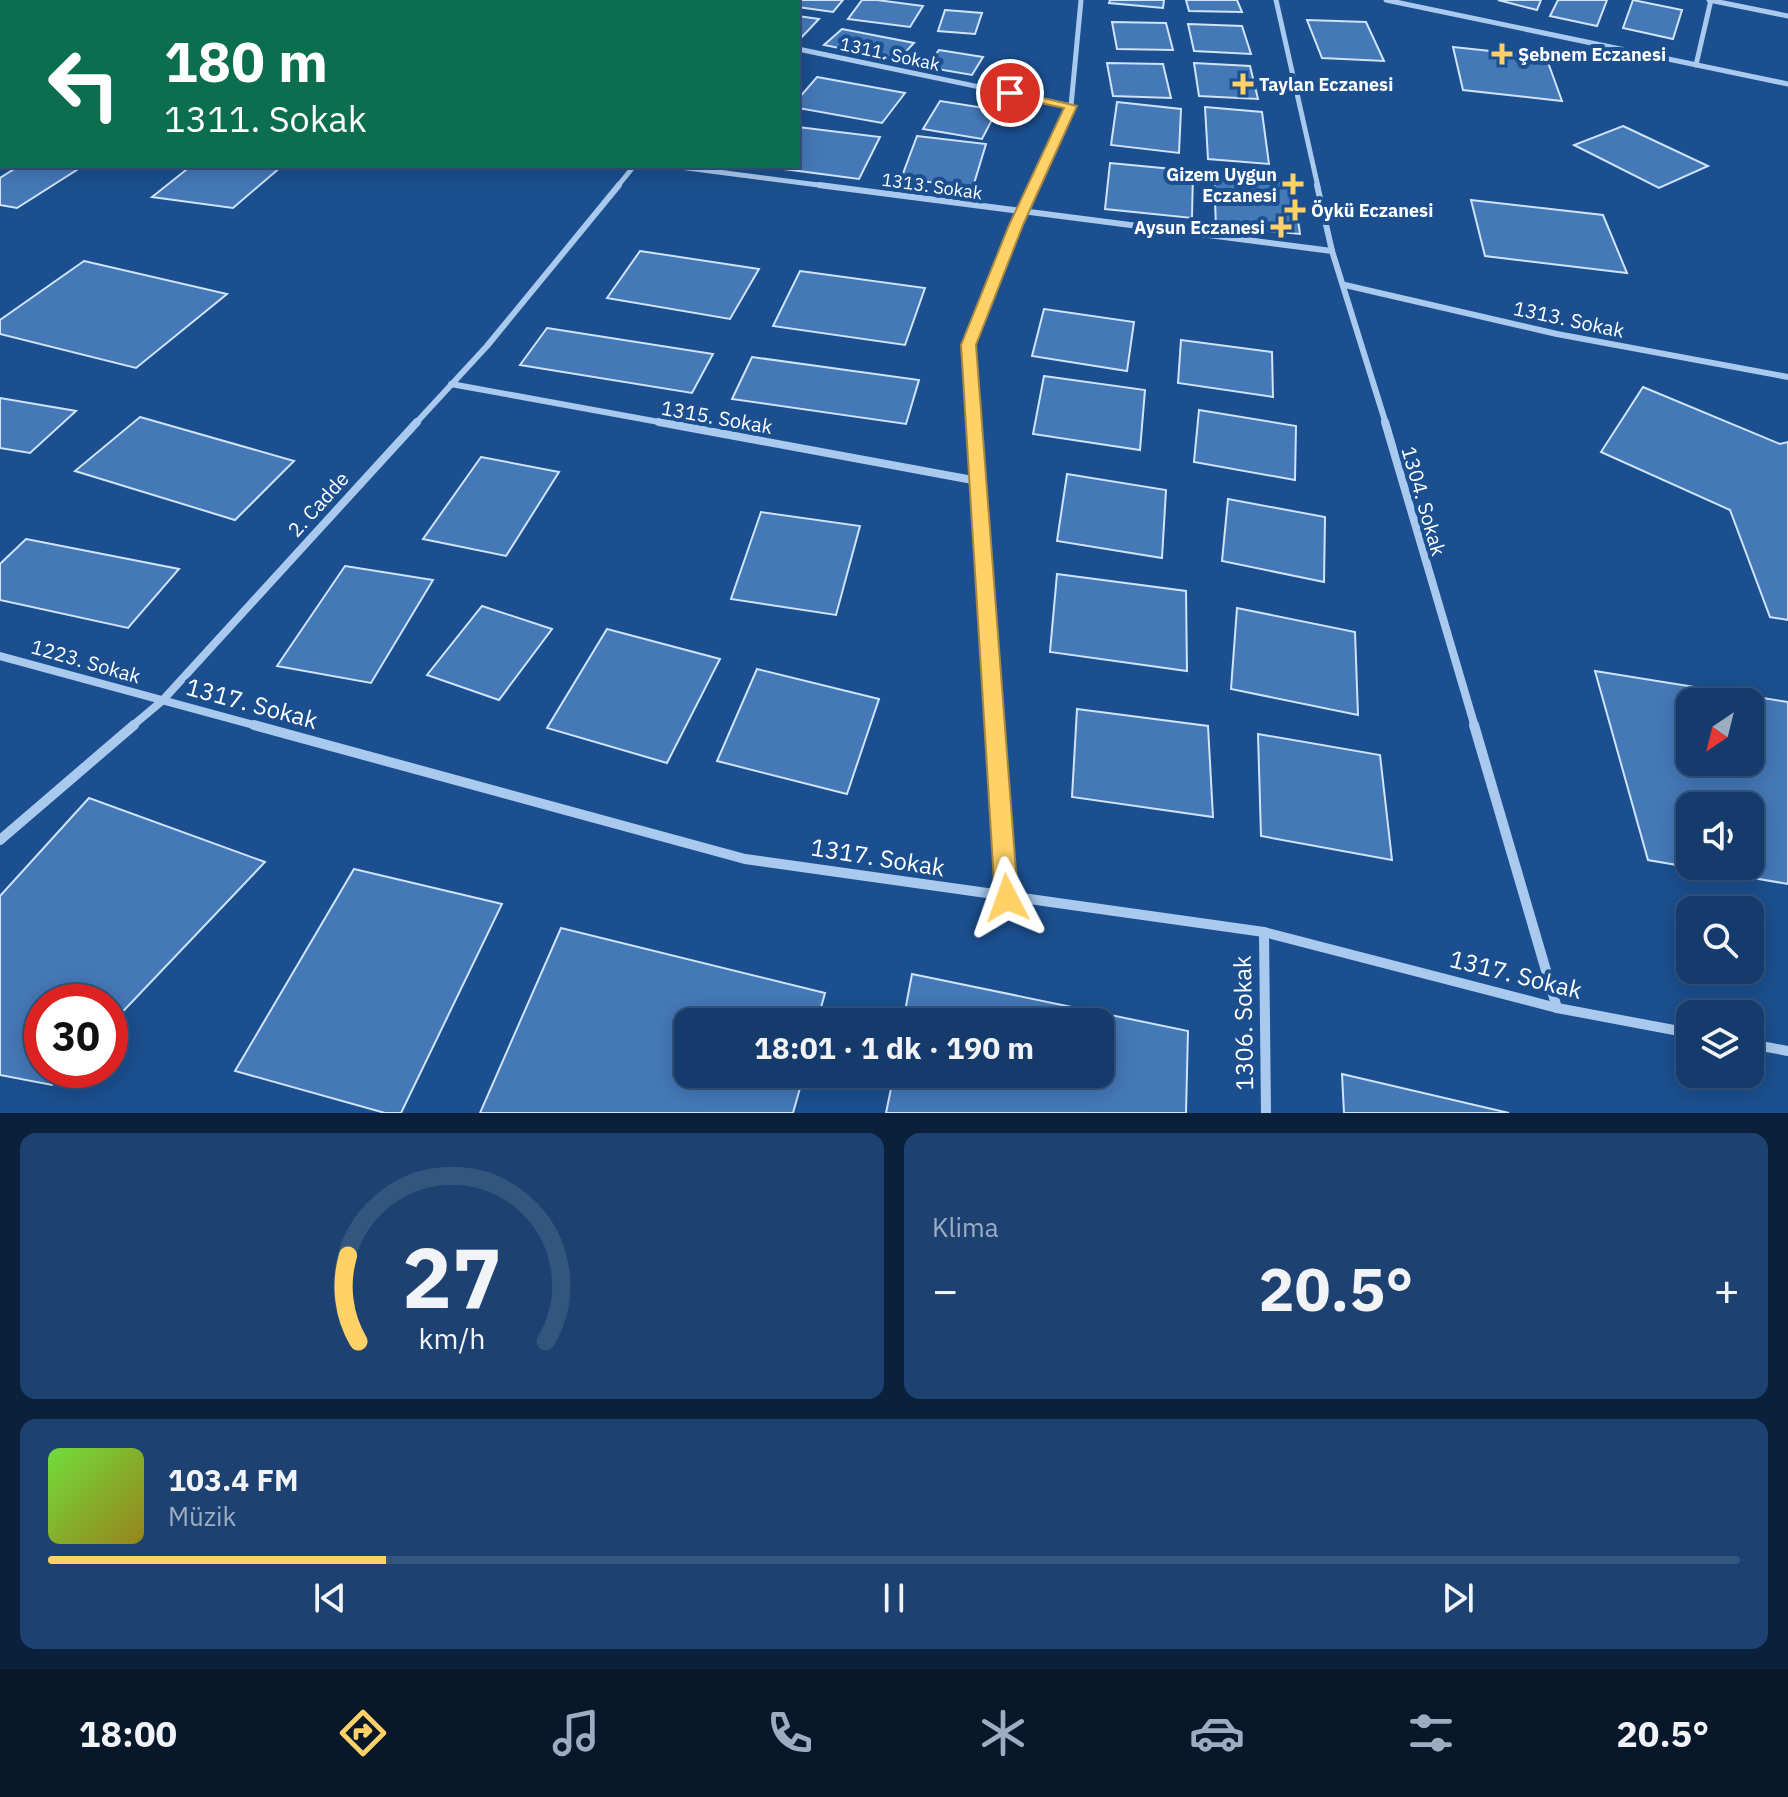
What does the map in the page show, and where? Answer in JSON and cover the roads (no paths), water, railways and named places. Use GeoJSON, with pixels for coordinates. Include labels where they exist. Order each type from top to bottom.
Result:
{"type":"FeatureCollection","features":[{"type":"Feature","properties":{"kind":"street"},"geometry":{"type":"LineString","coordinates":[[1007,898],[968,345],[1022,212],[1071,106],[1081,0]]}},
{"type":"Feature","properties":{"kind":"street","name":"1304. Sokak"},"geometry":{"type":"LineString","coordinates":[[1276,0],[1332,251],[1345,285],[1557,1008]]}},
{"type":"Feature","properties":{"kind":"street"},"geometry":{"type":"LineString","coordinates":[[1386,0],[1788,84]]}},
{"type":"Feature","properties":{"kind":"street"},"geometry":{"type":"LineString","coordinates":[[1696,65],[1710,0],[1788,16]]}},
{"type":"Feature","properties":{"kind":"street","name":"1311. Sokak"},"geometry":{"type":"LineString","coordinates":[[800,49],[1071,106]]}},
{"type":"Feature","properties":{"kind":"street","name":"2. Cadde"},"geometry":{"type":"LineString","coordinates":[[0,840],[162,701],[451,384],[632,168]]}},
{"type":"Feature","properties":{"kind":"street","name":"1313. Sokak"},"geometry":{"type":"LineString","coordinates":[[687,168],[1332,251]]}},
{"type":"Feature","properties":{"kind":"street","name":"1313. Sokak"},"geometry":{"type":"LineString","coordinates":[[1345,285],[1557,334],[1788,377]]}},
{"type":"Feature","properties":{"kind":"street","name":"1315. Sokak"},"geometry":{"type":"LineString","coordinates":[[451,384],[978,481]]}},
{"type":"Feature","properties":{"kind":"street","name":"1223. Sokak"},"geometry":{"type":"LineString","coordinates":[[0,656],[162,701]]}},
{"type":"Feature","properties":{"kind":"street","name":"1317. Sokak"},"geometry":{"type":"LineString","coordinates":[[162,701],[745,859],[1264,932],[1557,1008],[1676,1030]]}},
{"type":"Feature","properties":{"kind":"street","name":"1306. Sokak"},"geometry":{"type":"LineString","coordinates":[[1264,932],[1266,1113]]}},
{"type":"Feature","properties":{"kind":"street"},"geometry":{"type":"LineString","coordinates":[[1764,1047],[1788,1051]]}},
{"type":"Feature","properties":{"kind":"place","name":"Şebnem Eczanesi"},"geometry":{"type":"Point","coordinates":[1502,54]}},
{"type":"Feature","properties":{"kind":"place","name":"Taylan Eczanesi"},"geometry":{"type":"Point","coordinates":[1243,84]}},
{"type":"Feature","properties":{"kind":"place","name":"Gizem Uygun Eczanesi"},"geometry":{"type":"Point","coordinates":[1293,184]}},
{"type":"Feature","properties":{"kind":"place","name":"Öykü Eczanesi"},"geometry":{"type":"Point","coordinates":[1295,210]}},
{"type":"Feature","properties":{"kind":"place","name":"Aysun Eczanesi"},"geometry":{"type":"Point","coordinates":[1281,227]}}]}
